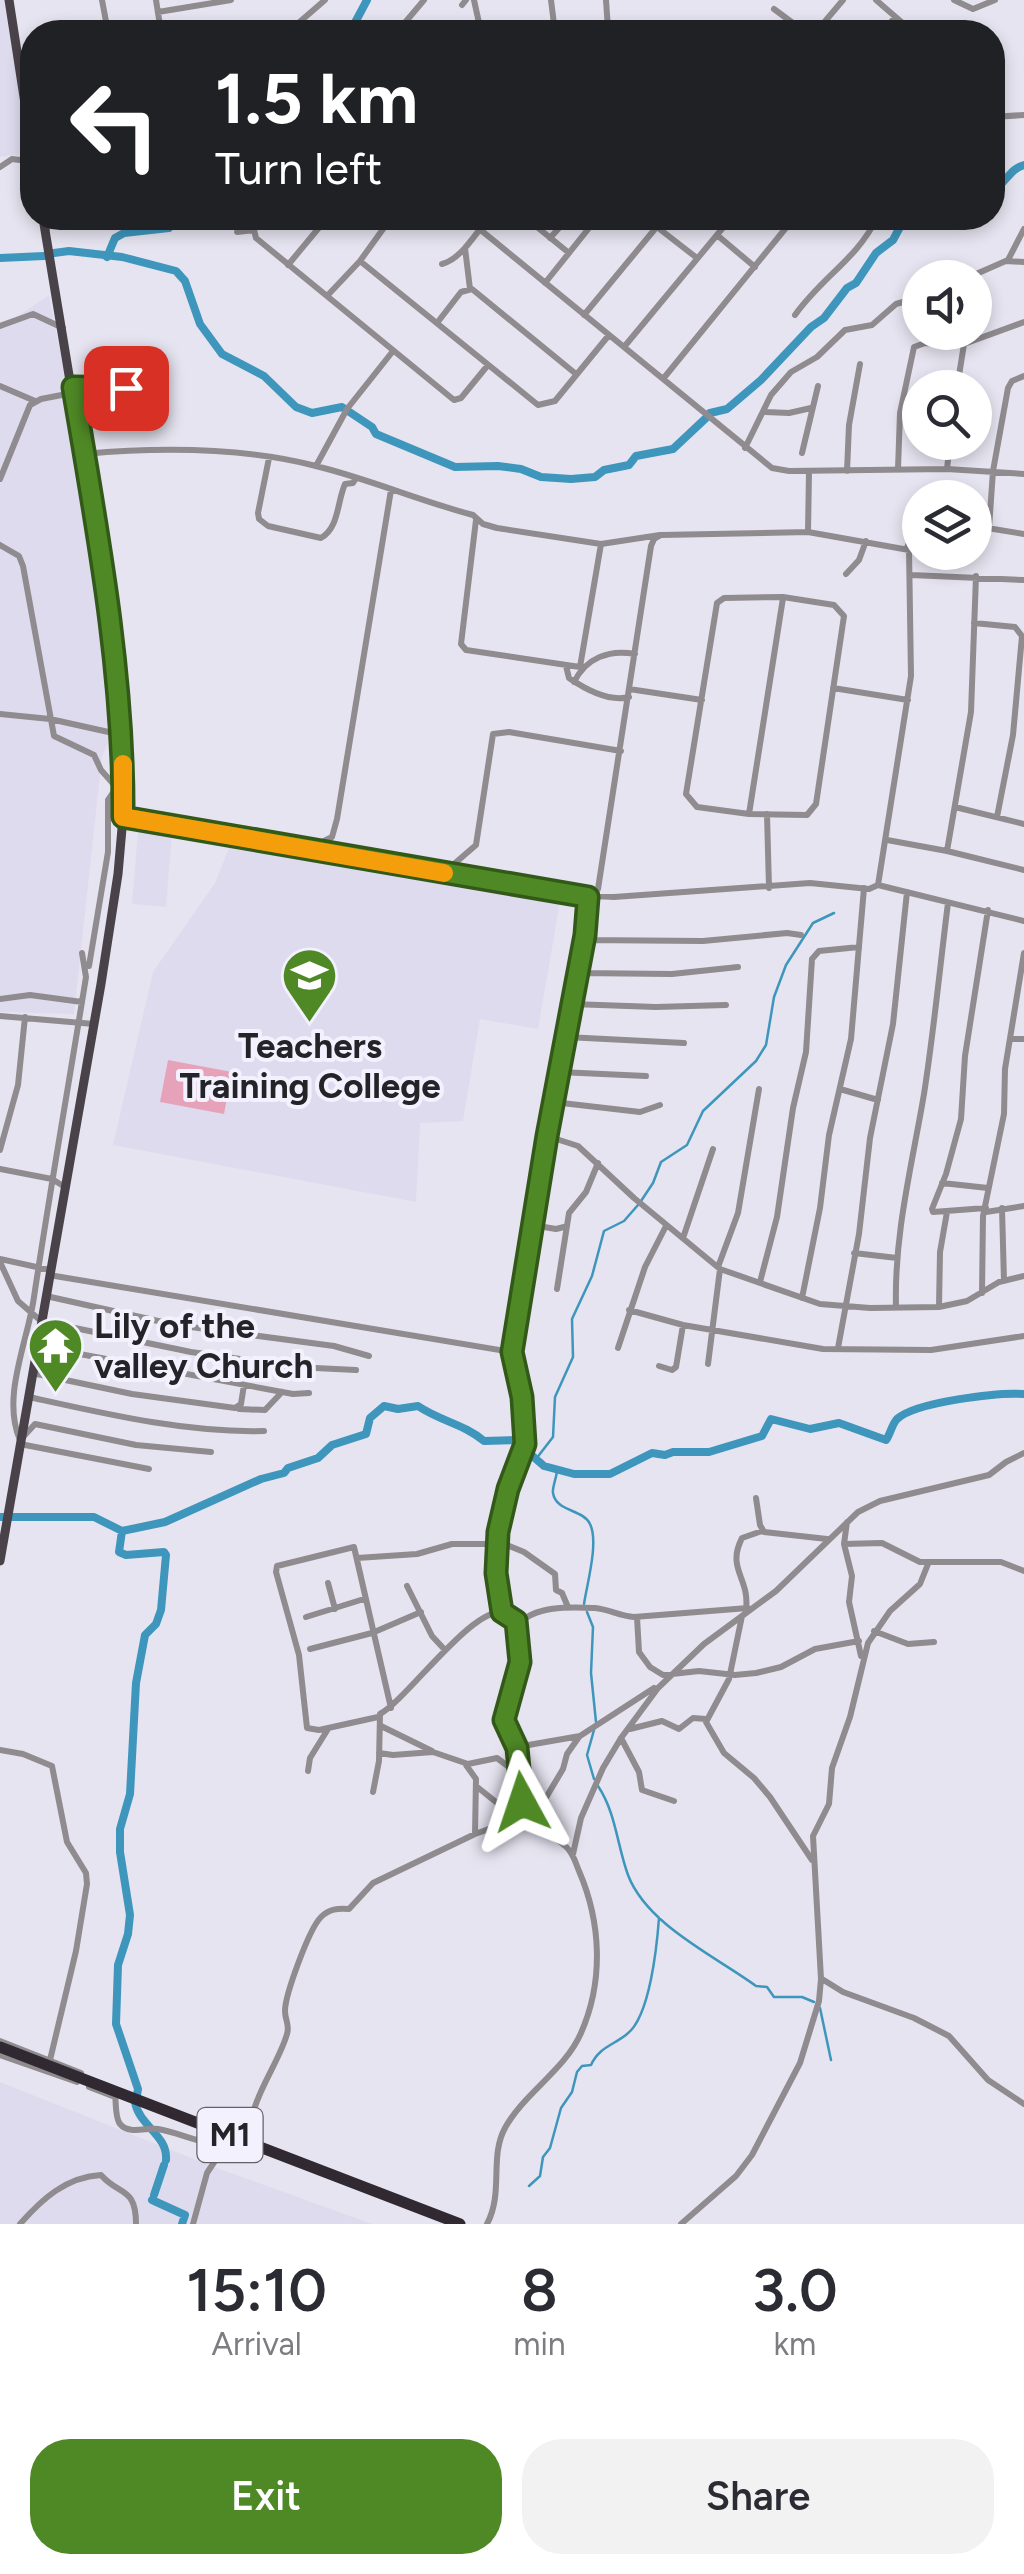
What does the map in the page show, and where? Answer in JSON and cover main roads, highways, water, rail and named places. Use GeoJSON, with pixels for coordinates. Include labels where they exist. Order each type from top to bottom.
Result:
{"type":"FeatureCollection","features":[{"type":"Feature","properties":{"kind":"highway","name":"M1"},"geometry":{"type":"LineString","coordinates":[[0,2044],[229,2140],[253,2144],[460,2224]]}},
{"type":"Feature","properties":{"kind":"main road"},"geometry":{"type":"LineString","coordinates":[[9,0],[20,53]]}},
{"type":"Feature","properties":{"kind":"main road"},"geometry":{"type":"LineString","coordinates":[[0,1560],[94,1024],[123,817],[122,735],[113,641],[45,230]]}},
{"type":"Feature","properties":{"kind":"waterway"},"geometry":{"type":"LineString","coordinates":[[356,20],[367,0]]}},
{"type":"Feature","properties":{"kind":"waterway"},"geometry":{"type":"LineString","coordinates":[[1005,181],[1024,165]]}},
{"type":"Feature","properties":{"kind":"waterway"},"geometry":{"type":"LineString","coordinates":[[107,257],[115,238],[151,230]]}},
{"type":"Feature","properties":{"kind":"waterway"},"geometry":{"type":"LineString","coordinates":[[710,413],[727,409],[761,380],[824,318],[898,230]]}},
{"type":"Feature","properties":{"kind":"waterway"},"geometry":{"type":"LineString","coordinates":[[54,253],[122,257],[176,271],[185,281],[200,324],[222,354],[264,376],[296,407],[312,413],[342,407],[376,434],[455,467],[498,466],[541,477],[595,477],[604,470],[629,465],[636,456],[673,449],[706,418]]}},
{"type":"Feature","properties":{"kind":"waterway"},"geometry":{"type":"LineString","coordinates":[[0,258],[44,256]]}},
{"type":"Feature","properties":{"kind":"waterway"},"geometry":{"type":"LineString","coordinates":[[641,1201],[661,1162],[687,1145],[703,1111],[756,1061],[766,1045],[774,997],[786,965],[813,923],[834,913]]}},
{"type":"Feature","properties":{"kind":"waterway"},"geometry":{"type":"LineString","coordinates":[[536,1459],[553,1437],[555,1397],[573,1357],[572,1319],[592,1276],[604,1231],[624,1221],[638,1205]]}},
{"type":"Feature","properties":{"kind":"waterway"},"geometry":{"type":"LineString","coordinates":[[0,1517],[94,1517],[122,1531],[165,1522],[318,1458],[332,1445],[366,1434],[370,1418],[384,1406],[418,1406],[484,1441],[514,1440],[544,1466],[574,1474],[610,1474],[652,1453],[709,1452],[762,1436],[771,1419],[810,1429],[839,1423],[886,1440],[897,1419],[921,1408],[978,1397],[1024,1394]]}},
{"type":"Feature","properties":{"kind":"waterway"},"geometry":{"type":"LineString","coordinates":[[557,1470],[555,1499],[587,1519],[592,1532],[593,1552],[584,1604]]}},
{"type":"Feature","properties":{"kind":"waterway"},"geometry":{"type":"LineString","coordinates":[[122,1531],[119,1552],[166,1555],[161,1610],[156,1624],[145,1635],[136,1683],[130,1794],[120,1829],[130,1915],[118,1965],[116,2024],[137,2095]]}},
{"type":"Feature","properties":{"kind":"waterway"},"geometry":{"type":"LineString","coordinates":[[587,1612],[593,1627],[591,1673],[596,1722]]}},
{"type":"Feature","properties":{"kind":"waterway"},"geometry":{"type":"LineString","coordinates":[[594,1730],[587,1755],[594,1779]]}},
{"type":"Feature","properties":{"kind":"waterway"},"geometry":{"type":"LineString","coordinates":[[598,1786],[613,1818],[628,1875],[650,1909],[702,1951],[756,1986],[767,1987],[774,1997],[802,1997],[814,2002]]}},
{"type":"Feature","properties":{"kind":"waterway"},"geometry":{"type":"LineString","coordinates":[[529,2186],[540,2176],[543,2157],[550,2148],[561,2108],[572,2092],[577,2072],[582,2066],[591,2065],[602,2050],[635,2025],[651,1980],[659,1918]]}},
{"type":"Feature","properties":{"kind":"waterway"},"geometry":{"type":"LineString","coordinates":[[820,2008],[831,2060]]}},
{"type":"Feature","properties":{"kind":"waterway"},"geometry":{"type":"LineString","coordinates":[[135,2102],[142,2118],[163,2144],[166,2160]]}},
{"type":"Feature","properties":{"kind":"waterway"},"geometry":{"type":"LineString","coordinates":[[154,2195],[164,2165]]}},
{"type":"Feature","properties":{"kind":"waterway"},"geometry":{"type":"LineString","coordinates":[[152,2200],[185,2215],[182,2224]]}},
{"type":"Feature","properties":{"kind":"place","name":"Teachers Training College"},"geometry":{"type":"Point","coordinates":[310,1024]}},
{"type":"Feature","properties":{"kind":"place","name":"Lily of the valley Church"},"geometry":{"type":"Point","coordinates":[55,1395]}}]}
